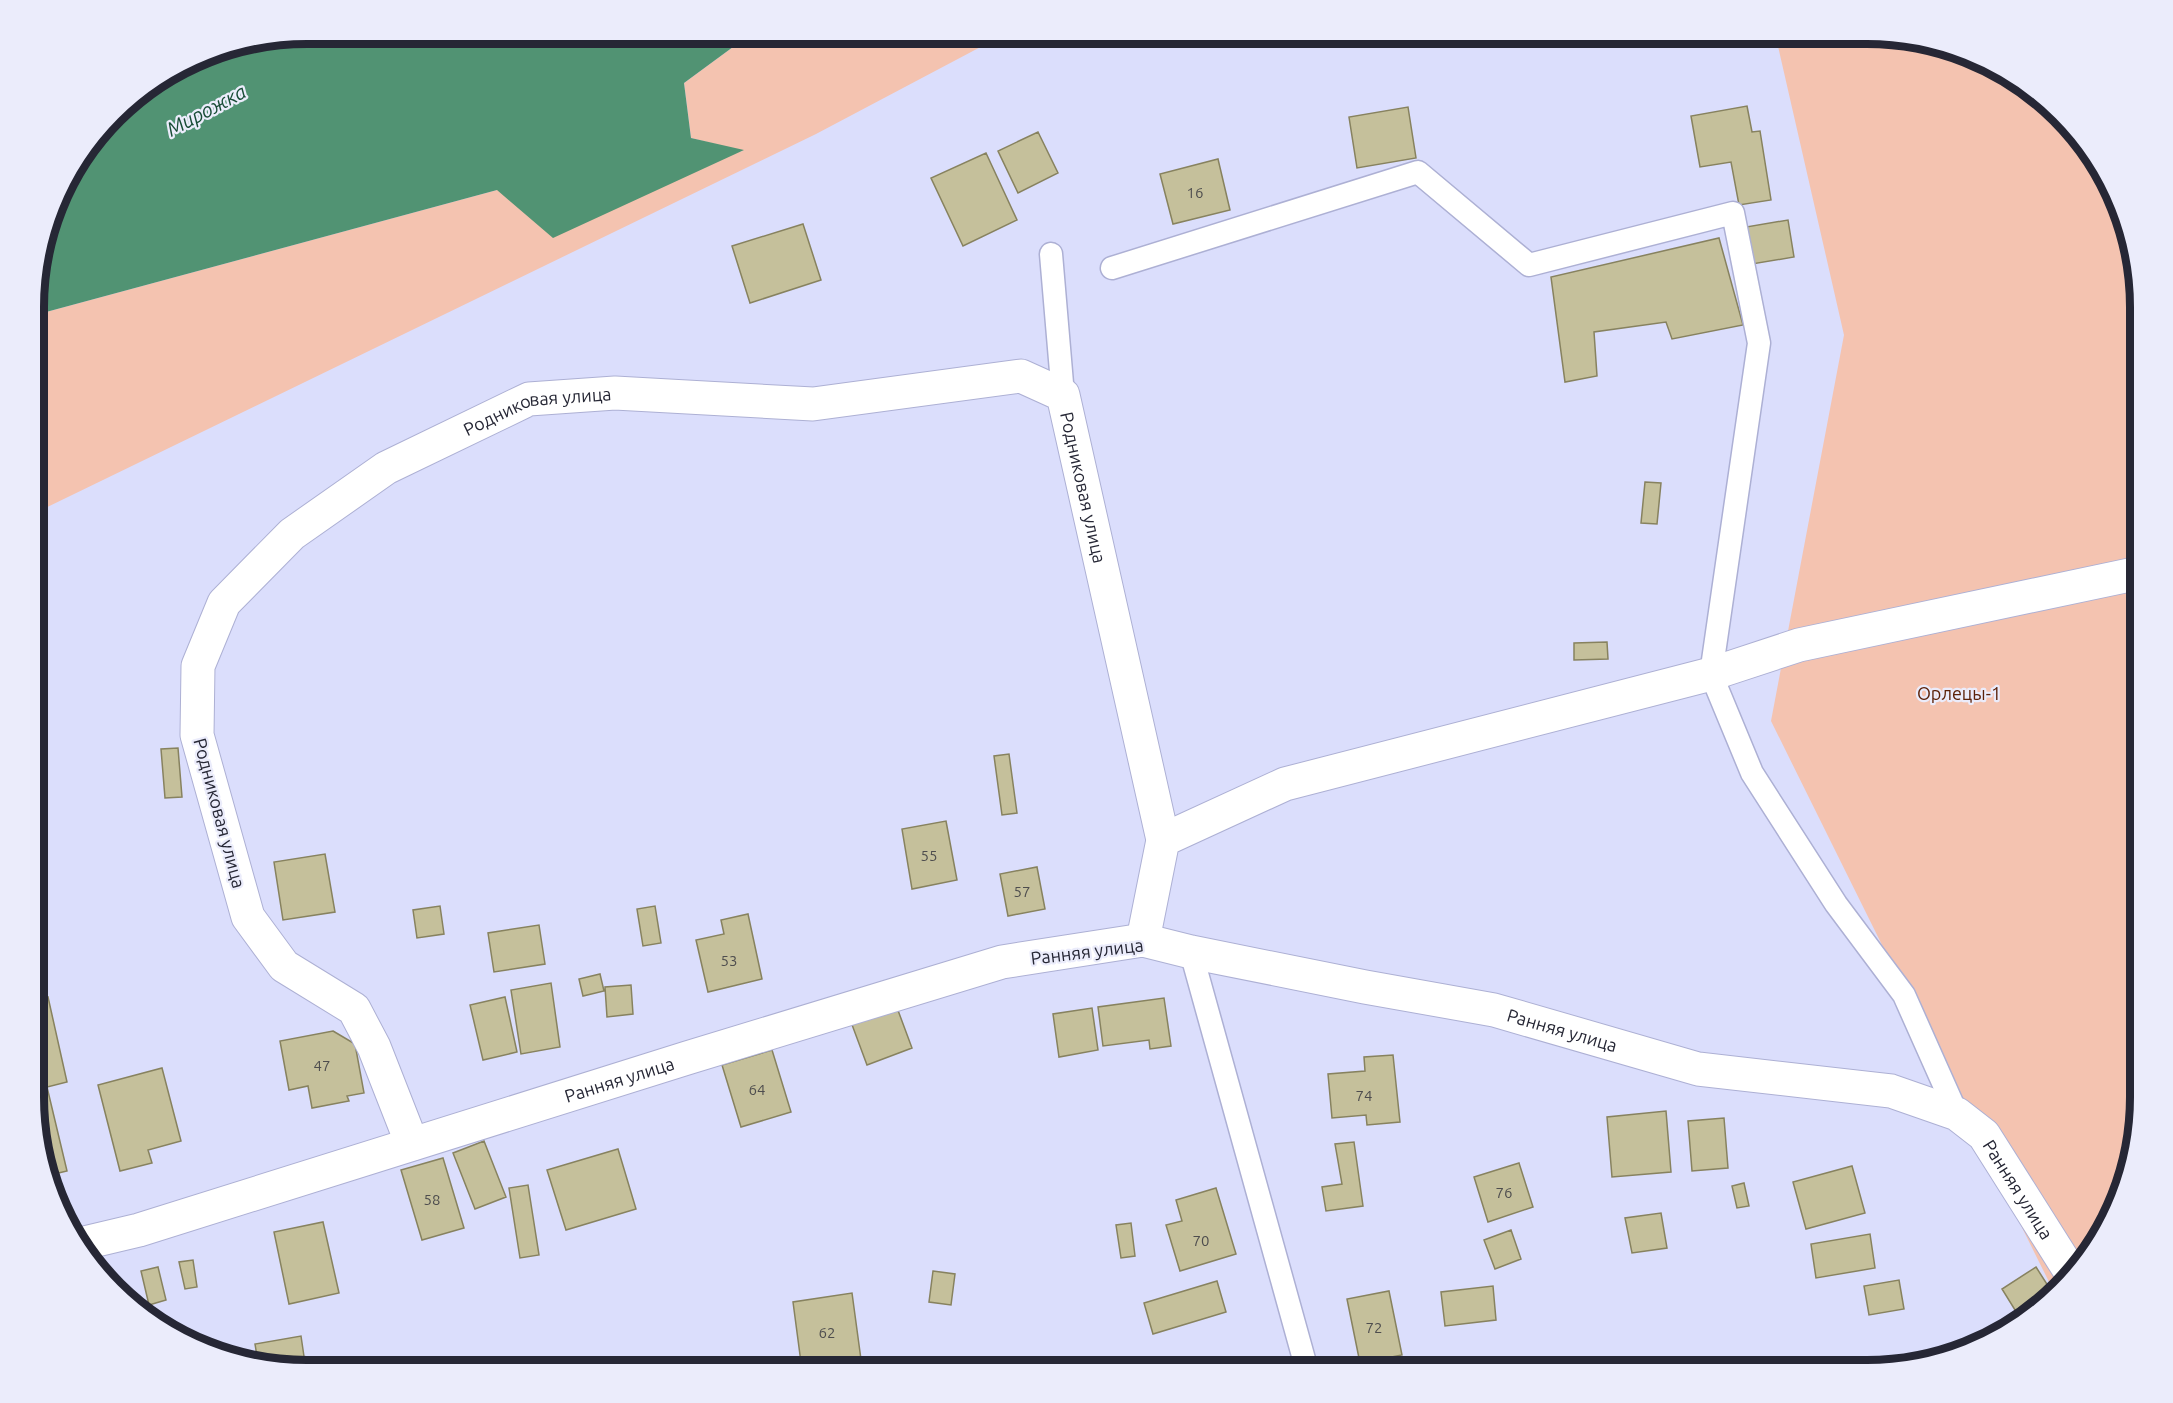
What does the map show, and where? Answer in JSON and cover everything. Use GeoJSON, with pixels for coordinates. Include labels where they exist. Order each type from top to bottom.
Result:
{"type":"FeatureCollection","features":[{"type":"Feature","properties":{"kind":"street","name":"Родниковая улица"},"geometry":{"type":"LineString","coordinates":[[412,1144],[374,1047],[354,1009],[284,966],[248,917],[197,735],[198,666],[224,603],[292,534],[386,468],[529,399],[615,393],[813,404],[1021,376],[1063,395],[1163,840]]}},
{"type":"Feature","properties":{"kind":"street"},"geometry":{"type":"LineString","coordinates":[[1143,940],[1163,840],[1285,784],[1711,674],[1799,645],[2130,575]]}},
{"type":"Feature","properties":{"kind":"street","name":"Ранняя улица"},"geometry":{"type":"LineString","coordinates":[[88,1242],[139,1230],[1002,962],[1143,940],[1365,987],[1494,1010],[1698,1070],[1891,1091],[1957,1114],[1984,1135],[2067,1266]]}},
{"type":"Feature","properties":{"kind":"lane"},"geometry":{"type":"LineString","coordinates":[[1112,268],[1418,172],[1529,265],[1733,213],[1759,343],[1711,674],[1752,773],[1836,904],[1904,995],[1957,1114]]}},
{"type":"Feature","properties":{"kind":"lane"},"geometry":{"type":"LineString","coordinates":[[1051,254],[1063,395]]}},
{"type":"Feature","properties":{"kind":"lane"},"geometry":{"type":"LineString","coordinates":[[1191,952],[1304,1360]]}},
{"type":"Feature","properties":{"kind":"green space"},"geometry":{"type":"Polygon","coordinates":[[[737,44],[986,44],[816,134],[44,509],[44,313],[497,190],[743,151],[691,138],[684,83],[737,44]]]}},
{"type":"Feature","properties":{"kind":"green space","name":"Орлецы-1"},"geometry":{"type":"Polygon","coordinates":[[[1778,44],[1884,44],[1934,52],[1983,71],[2027,98],[2075,146],[2102,190],[2121,239],[2130,307],[2129,1114],[2121,1164],[2102,1213],[2075,1257],[2050,1284],[1771,721],[1844,335],[1778,44]]]}},
{"type":"Feature","properties":{"kind":"water","name":"Мирожка"},"geometry":{"type":"Polygon","coordinates":[[[289,44],[737,44],[684,83],[691,138],[744,150],[553,238],[497,190],[44,313],[44,289],[52,239],[71,190],[88,160],[109,133],[146,98],[175,79],[222,57],[289,44]]]}},
{"type":"Feature","properties":{"kind":"building"},"geometry":{"type":"Polygon","coordinates":[[[1747,106],[1752,132],[1760,131],[1771,200],[1739,205],[1731,162],[1700,167],[1691,116],[1747,106]]]}},
{"type":"Feature","properties":{"kind":"building"},"geometry":{"type":"Polygon","coordinates":[[[1408,107],[1416,158],[1357,168],[1349,117],[1408,107]]]}},
{"type":"Feature","properties":{"kind":"building"},"geometry":{"type":"Polygon","coordinates":[[[1038,132],[1058,173],[1018,193],[998,151],[1038,132]]]}},
{"type":"Feature","properties":{"kind":"building"},"geometry":{"type":"Polygon","coordinates":[[[986,153],[1017,220],[963,246],[931,178],[986,153]]]}},
{"type":"Feature","properties":{"kind":"building"},"geometry":{"type":"Polygon","coordinates":[[[1218,159],[1230,210],[1173,224],[1160,174],[1218,159]]]}},
{"type":"Feature","properties":{"kind":"building"},"geometry":{"type":"Polygon","coordinates":[[[1788,220],[1794,257],[1752,264],[1746,227],[1788,220]]]}},
{"type":"Feature","properties":{"kind":"building"},"geometry":{"type":"Polygon","coordinates":[[[803,224],[821,280],[750,303],[732,246],[803,224]]]}},
{"type":"Feature","properties":{"kind":"building"},"geometry":{"type":"Polygon","coordinates":[[[1719,238],[1743,325],[1672,339],[1666,322],[1594,332],[1597,376],[1565,382],[1551,277],[1719,238]]]}},
{"type":"Feature","properties":{"kind":"building"},"geometry":{"type":"Polygon","coordinates":[[[1645,482],[1661,483],[1657,524],[1641,523],[1645,482]]]}},
{"type":"Feature","properties":{"kind":"building"},"geometry":{"type":"Polygon","coordinates":[[[1607,642],[1608,659],[1574,660],[1574,643],[1607,642]]]}},
{"type":"Feature","properties":{"kind":"building"},"geometry":{"type":"Polygon","coordinates":[[[178,748],[182,797],[165,798],[161,749],[178,748]]]}},
{"type":"Feature","properties":{"kind":"building"},"geometry":{"type":"Polygon","coordinates":[[[1009,754],[1017,813],[1002,815],[994,756],[1009,754]]]}},
{"type":"Feature","properties":{"kind":"building"},"geometry":{"type":"Polygon","coordinates":[[[946,821],[957,880],[912,889],[902,829],[946,821]]]}},
{"type":"Feature","properties":{"kind":"building"},"geometry":{"type":"Polygon","coordinates":[[[325,854],[335,912],[283,920],[274,862],[325,854]]]}},
{"type":"Feature","properties":{"kind":"building"},"geometry":{"type":"Polygon","coordinates":[[[1037,867],[1045,909],[1008,916],[1000,874],[1037,867]]]}},
{"type":"Feature","properties":{"kind":"building"},"geometry":{"type":"Polygon","coordinates":[[[440,906],[444,934],[417,938],[413,910],[440,906]]]}},
{"type":"Feature","properties":{"kind":"building"},"geometry":{"type":"Polygon","coordinates":[[[655,906],[661,943],[643,946],[637,909],[655,906]]]}},
{"type":"Feature","properties":{"kind":"building"},"geometry":{"type":"Polygon","coordinates":[[[748,914],[762,979],[708,992],[696,940],[724,934],[721,920],[748,914]]]}},
{"type":"Feature","properties":{"kind":"building"},"geometry":{"type":"Polygon","coordinates":[[[539,925],[545,964],[494,972],[488,933],[539,925]]]}},
{"type":"Feature","properties":{"kind":"building"},"geometry":{"type":"Polygon","coordinates":[[[600,974],[604,991],[583,996],[579,979],[600,974]]]}},
{"type":"Feature","properties":{"kind":"building"},"geometry":{"type":"Polygon","coordinates":[[[551,983],[560,1047],[521,1054],[511,990],[551,983]]]}},
{"type":"Feature","properties":{"kind":"building"},"geometry":{"type":"Polygon","coordinates":[[[631,985],[633,1014],[607,1017],[605,987],[631,985]]]}},
{"type":"Feature","properties":{"kind":"building"},"geometry":{"type":"Polygon","coordinates":[[[48,997],[67,1082],[47,1087],[67,1171],[55,1174],[44,1114],[44,998],[48,997]]]}},
{"type":"Feature","properties":{"kind":"building"},"geometry":{"type":"Polygon","coordinates":[[[505,997],[517,1052],[483,1060],[470,1005],[505,997]]]}},
{"type":"Feature","properties":{"kind":"building"},"geometry":{"type":"Polygon","coordinates":[[[1164,998],[1171,1046],[1150,1049],[1149,1040],[1103,1046],[1098,1007],[1164,998]]]}},
{"type":"Feature","properties":{"kind":"building"},"geometry":{"type":"Polygon","coordinates":[[[896,1005],[912,1048],[867,1065],[851,1022],[896,1005]]]}},
{"type":"Feature","properties":{"kind":"building"},"geometry":{"type":"Polygon","coordinates":[[[1092,1008],[1098,1050],[1059,1057],[1053,1014],[1092,1008]]]}},
{"type":"Feature","properties":{"kind":"building"},"geometry":{"type":"Polygon","coordinates":[[[333,1031],[355,1044],[364,1093],[347,1096],[349,1101],[312,1108],[308,1086],[289,1090],[280,1041],[333,1031]]]}},
{"type":"Feature","properties":{"kind":"building"},"geometry":{"type":"Polygon","coordinates":[[[772,1050],[791,1112],[741,1127],[722,1065],[772,1050]]]}},
{"type":"Feature","properties":{"kind":"building"},"geometry":{"type":"Polygon","coordinates":[[[1393,1055],[1400,1122],[1367,1125],[1366,1115],[1332,1118],[1328,1074],[1365,1071],[1364,1057],[1393,1055]]]}},
{"type":"Feature","properties":{"kind":"building"},"geometry":{"type":"Polygon","coordinates":[[[162,1068],[181,1141],[148,1150],[152,1163],[120,1171],[98,1085],[162,1068]]]}},
{"type":"Feature","properties":{"kind":"building"},"geometry":{"type":"Polygon","coordinates":[[[1666,1111],[1671,1172],[1612,1177],[1607,1117],[1666,1111]]]}},
{"type":"Feature","properties":{"kind":"building"},"geometry":{"type":"Polygon","coordinates":[[[1724,1118],[1728,1168],[1692,1171],[1688,1121],[1724,1118]]]}},
{"type":"Feature","properties":{"kind":"building"},"geometry":{"type":"Polygon","coordinates":[[[484,1141],[506,1197],[475,1209],[453,1153],[484,1141]]]}},
{"type":"Feature","properties":{"kind":"building"},"geometry":{"type":"Polygon","coordinates":[[[1354,1142],[1363,1206],[1326,1211],[1322,1187],[1342,1184],[1335,1144],[1354,1142]]]}},
{"type":"Feature","properties":{"kind":"building"},"geometry":{"type":"Polygon","coordinates":[[[618,1149],[636,1209],[566,1230],[547,1170],[618,1149]]]}},
{"type":"Feature","properties":{"kind":"building"},"geometry":{"type":"Polygon","coordinates":[[[443,1158],[464,1228],[422,1240],[401,1170],[443,1158]]]}},
{"type":"Feature","properties":{"kind":"building"},"geometry":{"type":"Polygon","coordinates":[[[1519,1163],[1533,1207],[1488,1222],[1474,1177],[1519,1163]]]}},
{"type":"Feature","properties":{"kind":"building"},"geometry":{"type":"Polygon","coordinates":[[[1852,1166],[1865,1213],[1806,1229],[1793,1182],[1852,1166]]]}},
{"type":"Feature","properties":{"kind":"building"},"geometry":{"type":"Polygon","coordinates":[[[1744,1183],[1749,1206],[1737,1208],[1732,1186],[1744,1183]]]}},
{"type":"Feature","properties":{"kind":"building"},"geometry":{"type":"Polygon","coordinates":[[[528,1185],[539,1255],[520,1258],[509,1188],[528,1185]]]}},
{"type":"Feature","properties":{"kind":"building"},"geometry":{"type":"Polygon","coordinates":[[[1216,1188],[1236,1254],[1180,1271],[1166,1225],[1182,1221],[1176,1200],[1216,1188]]]}},
{"type":"Feature","properties":{"kind":"building"},"geometry":{"type":"Polygon","coordinates":[[[1661,1213],[1667,1248],[1632,1253],[1625,1218],[1661,1213]]]}},
{"type":"Feature","properties":{"kind":"building"},"geometry":{"type":"Polygon","coordinates":[[[323,1222],[339,1293],[289,1304],[274,1232],[323,1222]]]}},
{"type":"Feature","properties":{"kind":"building"},"geometry":{"type":"Polygon","coordinates":[[[1131,1223],[1135,1256],[1121,1258],[1116,1225],[1131,1223]]]}},
{"type":"Feature","properties":{"kind":"building"},"geometry":{"type":"Polygon","coordinates":[[[1511,1230],[1521,1259],[1495,1269],[1484,1240],[1511,1230]]]}},
{"type":"Feature","properties":{"kind":"building"},"geometry":{"type":"Polygon","coordinates":[[[1870,1234],[1875,1268],[1816,1278],[1811,1244],[1870,1234]]]}},
{"type":"Feature","properties":{"kind":"building"},"geometry":{"type":"Polygon","coordinates":[[[193,1260],[197,1287],[185,1289],[179,1262],[193,1260]]]}},
{"type":"Feature","properties":{"kind":"building"},"geometry":{"type":"Polygon","coordinates":[[[158,1267],[166,1300],[149,1305],[141,1271],[158,1267]]]}},
{"type":"Feature","properties":{"kind":"building"},"geometry":{"type":"Polygon","coordinates":[[[2036,1267],[2048,1286],[2017,1312],[2002,1289],[2036,1267]]]}},
{"type":"Feature","properties":{"kind":"building"},"geometry":{"type":"Polygon","coordinates":[[[933,1271],[955,1274],[951,1305],[929,1302],[933,1271]]]}},
{"type":"Feature","properties":{"kind":"building"},"geometry":{"type":"Polygon","coordinates":[[[1899,1280],[1904,1309],[1869,1315],[1864,1286],[1899,1280]]]}},
{"type":"Feature","properties":{"kind":"building"},"geometry":{"type":"Polygon","coordinates":[[[1217,1281],[1226,1312],[1153,1334],[1144,1303],[1217,1281]]]}},
{"type":"Feature","properties":{"kind":"building"},"geometry":{"type":"Polygon","coordinates":[[[1493,1286],[1496,1320],[1445,1326],[1441,1292],[1493,1286]]]}},
{"type":"Feature","properties":{"kind":"building"},"geometry":{"type":"Polygon","coordinates":[[[1389,1291],[1402,1355],[1376,1360],[1359,1360],[1347,1299],[1389,1291]]]}},
{"type":"Feature","properties":{"kind":"building"},"geometry":{"type":"Polygon","coordinates":[[[852,1293],[861,1360],[801,1360],[793,1302],[852,1293]]]}},
{"type":"Feature","properties":{"kind":"building"},"geometry":{"type":"Polygon","coordinates":[[[301,1336],[305,1360],[257,1354],[255,1344],[301,1336]]]}}]}
